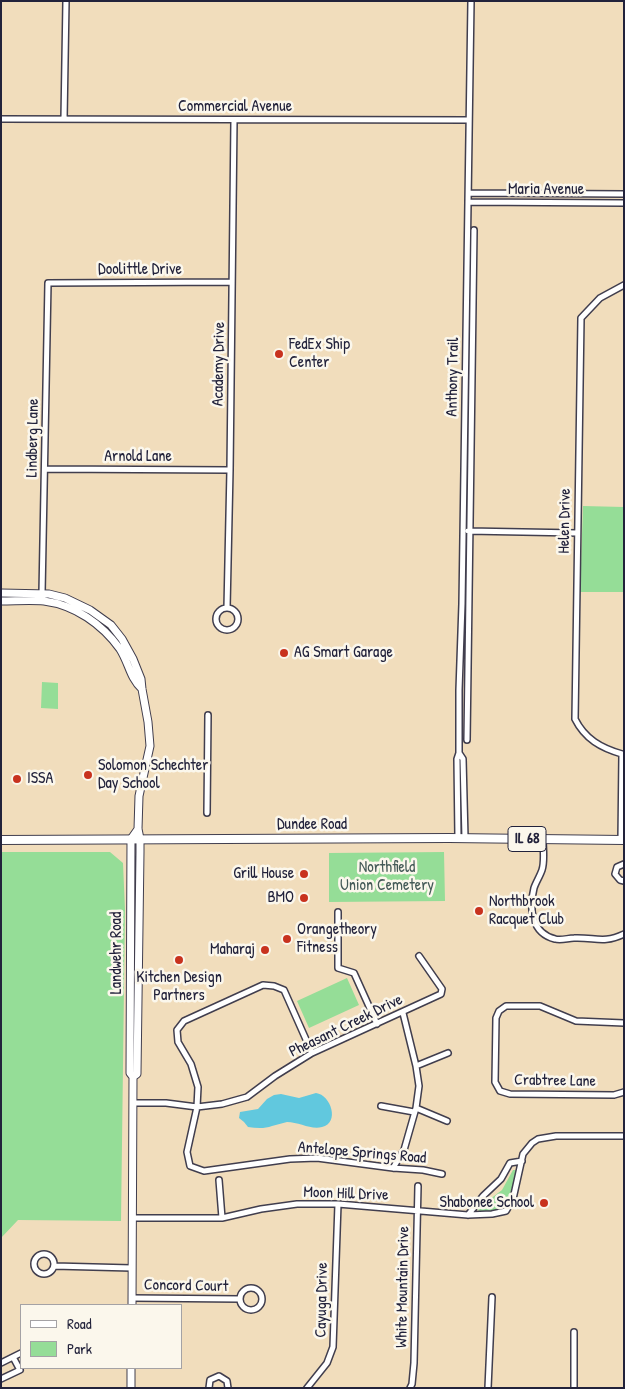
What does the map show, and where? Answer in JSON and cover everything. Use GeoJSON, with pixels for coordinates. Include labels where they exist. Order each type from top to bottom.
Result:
{"type":"FeatureCollection","features":[{"type":"Feature","properties":{"kind":"main road","name":"Landwehr Road"},"geometry":{"type":"LineString","coordinates":[[1,593],[42,593],[65,598],[90,610],[111,625],[122,639],[134,659],[141,679],[150,746],[139,796],[137,1074],[133,1077]]}},
{"type":"Feature","properties":{"kind":"main road","name":"Landwehr Road"},"geometry":{"type":"LineString","coordinates":[[1,601],[41,601],[53,603],[80,612],[90,618],[104,630],[118,647],[134,682],[142,689]]}},
{"type":"Feature","properties":{"kind":"main road"},"geometry":{"type":"LineString","coordinates":[[131,839],[138,829]]}},
{"type":"Feature","properties":{"kind":"main road","name":"Dundee Road"},"geometry":{"type":"LineString","coordinates":[[1,840],[461,838],[622,840]]}},
{"type":"Feature","properties":{"kind":"main road","name":"Landwehr Road"},"geometry":{"type":"LineString","coordinates":[[131,839],[130,1073],[133,1077],[132,1302]]}},
{"type":"Feature","properties":{"kind":"main road"},"geometry":{"type":"LineString","coordinates":[[131,1369],[131,1388]]}},
{"type":"Feature","properties":{"kind":"street"},"geometry":{"type":"LineString","coordinates":[[64,119],[66,1]]}},
{"type":"Feature","properties":{"kind":"street","name":"Anthony Trail"},"geometry":{"type":"LineString","coordinates":[[461,838],[457,759],[459,753],[471,1]]}},
{"type":"Feature","properties":{"kind":"street","name":"Commercial Avenue"},"geometry":{"type":"LineString","coordinates":[[1,119],[469,120]]}},
{"type":"Feature","properties":{"kind":"street","name":"Academy Drive"},"geometry":{"type":"LineString","coordinates":[[227,608],[234,120]]}},
{"type":"Feature","properties":{"kind":"street","name":"Maria Avenue"},"geometry":{"type":"LineString","coordinates":[[469,193],[624,194]]}},
{"type":"Feature","properties":{"kind":"street","name":"Maria Avenue"},"geometry":{"type":"LineString","coordinates":[[469,202],[624,203]]}},
{"type":"Feature","properties":{"kind":"street","name":"Anthony Trail"},"geometry":{"type":"LineString","coordinates":[[467,740],[474,230]]}},
{"type":"Feature","properties":{"kind":"street","name":"Doolittle Drive"},"geometry":{"type":"LineString","coordinates":[[48,283],[232,282]]}},
{"type":"Feature","properties":{"kind":"street","name":"Lindberg Lane"},"geometry":{"type":"LineString","coordinates":[[42,593],[48,283]]}},
{"type":"Feature","properties":{"kind":"street","name":"Helen Drive"},"geometry":{"type":"LineString","coordinates":[[623,754],[605,749],[590,739],[580,729],[576,719],[581,318],[600,298],[624,285]]}},
{"type":"Feature","properties":{"kind":"street","name":"Arnold Lane"},"geometry":{"type":"LineString","coordinates":[[45,469],[230,470]]}},
{"type":"Feature","properties":{"kind":"street"},"geometry":{"type":"LineString","coordinates":[[463,531],[577,533]]}},
{"type":"Feature","properties":{"kind":"street","name":"Academy Drive"},"geometry":{"type":"LineString","coordinates":[[227,608],[234,611],[238,620],[233,628],[227,630],[220,627],[217,617],[220,611],[227,608]]}},
{"type":"Feature","properties":{"kind":"street"},"geometry":{"type":"LineString","coordinates":[[459,690],[468,690]]}},
{"type":"Feature","properties":{"kind":"street"},"geometry":{"type":"LineString","coordinates":[[207,813],[208,715]]}},
{"type":"Feature","properties":{"kind":"street"},"geometry":{"type":"LineString","coordinates":[[622,840],[623,754]]}},
{"type":"Feature","properties":{"kind":"street"},"geometry":{"type":"LineString","coordinates":[[543,839],[543,869],[534,888],[531,914],[536,926],[546,935],[556,940],[576,938],[591,940],[608,939],[624,934]]}},
{"type":"Feature","properties":{"kind":"street"},"geometry":{"type":"LineString","coordinates":[[624,864],[617,867],[615,874],[620,880],[624,881]]}},
{"type":"Feature","properties":{"kind":"street"},"geometry":{"type":"LineString","coordinates":[[338,912],[338,968],[354,973],[377,1024]]}},
{"type":"Feature","properties":{"kind":"street","name":"Pheasant Creek Drive"},"geometry":{"type":"LineString","coordinates":[[133,1104],[166,1103],[197,1107],[222,1104],[247,1097],[275,1076],[312,1053],[404,1013],[441,994],[442,989],[419,956]]}},
{"type":"Feature","properties":{"kind":"street"},"geometry":{"type":"LineString","coordinates":[[197,1107],[198,1087],[191,1064],[178,1042],[177,1030],[184,1021],[263,985],[274,986],[284,990],[312,1053]]}},
{"type":"Feature","properties":{"kind":"street","name":"Crabtree Lane"},"geometry":{"type":"LineString","coordinates":[[624,1023],[576,1021],[540,1006],[506,1006],[499,1011],[496,1018],[495,1082],[500,1091],[510,1094],[614,1095],[624,1092]]}},
{"type":"Feature","properties":{"kind":"street"},"geometry":{"type":"LineString","coordinates":[[393,1168],[404,1150],[415,1110],[419,1086],[404,1013]]}},
{"type":"Feature","properties":{"kind":"street"},"geometry":{"type":"LineString","coordinates":[[416,1066],[448,1053]]}},
{"type":"Feature","properties":{"kind":"street"},"geometry":{"type":"LineString","coordinates":[[381,1106],[415,1110],[447,1121]]}},
{"type":"Feature","properties":{"kind":"street","name":"Antelope Springs Road"},"geometry":{"type":"LineString","coordinates":[[197,1107],[187,1152],[190,1166],[204,1171],[290,1159],[317,1158],[423,1170],[442,1174]]}},
{"type":"Feature","properties":{"kind":"street"},"geometry":{"type":"LineString","coordinates":[[468,1215],[483,1196],[501,1179],[510,1163],[522,1161],[527,1149],[538,1139],[556,1136],[624,1136]]}},
{"type":"Feature","properties":{"kind":"street","name":"Moon Hill Drive"},"geometry":{"type":"LineString","coordinates":[[133,1218],[222,1218],[296,1204],[338,1204],[468,1215],[492,1214],[506,1211],[513,1199],[522,1161]]}},
{"type":"Feature","properties":{"kind":"street"},"geometry":{"type":"LineString","coordinates":[[219,1180],[222,1218]]}},
{"type":"Feature","properties":{"kind":"street","name":"White Mountain Drive"},"geometry":{"type":"LineString","coordinates":[[410,1388],[414,1363],[418,1186]]}},
{"type":"Feature","properties":{"kind":"street","name":"Cayuga Drive"},"geometry":{"type":"LineString","coordinates":[[307,1388],[326,1363],[333,1348],[338,1204]]}},
{"type":"Feature","properties":{"kind":"street"},"geometry":{"type":"LineString","coordinates":[[54,1266],[132,1268]]}},
{"type":"Feature","properties":{"kind":"street","name":"Concord Court"},"geometry":{"type":"LineString","coordinates":[[251,1288],[260,1293],[261,1300],[258,1307],[252,1310],[245,1308],[240,1299],[244,1290],[251,1288]]}},
{"type":"Feature","properties":{"kind":"street"},"geometry":{"type":"LineString","coordinates":[[488,1388],[492,1297]]}},
{"type":"Feature","properties":{"kind":"street","name":"Concord Court"},"geometry":{"type":"LineString","coordinates":[[132,1302],[240,1299]]}},
{"type":"Feature","properties":{"kind":"street"},"geometry":{"type":"LineString","coordinates":[[574,1332],[574,1388]]}},
{"type":"Feature","properties":{"kind":"street"},"geometry":{"type":"LineString","coordinates":[[1,1363],[20,1354]]}},
{"type":"Feature","properties":{"kind":"street"},"geometry":{"type":"LineString","coordinates":[[1,1379],[20,1370],[13,1357]]}},
{"type":"Feature","properties":{"kind":"street"},"geometry":{"type":"LineString","coordinates":[[209,1388],[210,1380],[218,1376],[226,1381],[228,1388]]}},
{"type":"Feature","properties":{"kind":"green space"},"geometry":{"type":"Polygon","coordinates":[[[583,506],[624,507],[624,592],[580,592],[583,506]]]}},
{"type":"Feature","properties":{"kind":"green space"},"geometry":{"type":"Polygon","coordinates":[[[42,682],[58,683],[58,709],[41,708],[42,682]]]}},
{"type":"Feature","properties":{"kind":"green space"},"geometry":{"type":"Polygon","coordinates":[[[1,852],[110,852],[123,863],[125,910],[121,1221],[18,1220],[1,1238],[1,852]]]}},
{"type":"Feature","properties":{"kind":"green space","name":"Northfield Union Cemetery"},"geometry":{"type":"Polygon","coordinates":[[[444,852],[445,901],[329,902],[329,853],[444,852]]]}},
{"type":"Feature","properties":{"kind":"green space"},"geometry":{"type":"Polygon","coordinates":[[[347,978],[359,1005],[309,1028],[297,1001],[347,978]]]}},
{"type":"Feature","properties":{"kind":"green space"},"geometry":{"type":"Polygon","coordinates":[[[513,1170],[516,1170],[512,1187],[503,1206],[497,1210],[479,1211],[477,1208],[481,1209],[485,1203],[502,1190],[513,1170]]]}},
{"type":"Feature","properties":{"kind":"water"},"geometry":{"type":"Polygon","coordinates":[[[316,1093],[326,1099],[331,1109],[331,1120],[322,1127],[318,1128],[287,1122],[266,1128],[248,1127],[239,1118],[240,1112],[258,1109],[267,1099],[274,1095],[281,1094],[299,1098],[316,1093]]]}},
{"type":"Feature","properties":{"kind":"place","name":"FedEx Ship Center"},"geometry":{"type":"Point","coordinates":[279,354]}},
{"type":"Feature","properties":{"kind":"place","name":"AG Smart Garage"},"geometry":{"type":"Point","coordinates":[284,653]}},
{"type":"Feature","properties":{"kind":"place","name":"Solomon Schechter Day School"},"geometry":{"type":"Point","coordinates":[88,775]}},
{"type":"Feature","properties":{"kind":"place","name":"ISSA"},"geometry":{"type":"Point","coordinates":[17,779]}},
{"type":"Feature","properties":{"kind":"place","name":"Grill House"},"geometry":{"type":"Point","coordinates":[304,874]}},
{"type":"Feature","properties":{"kind":"place","name":"BMO"},"geometry":{"type":"Point","coordinates":[304,898]}},
{"type":"Feature","properties":{"kind":"place","name":"Northbrook Racquet Club"},"geometry":{"type":"Point","coordinates":[479,911]}},
{"type":"Feature","properties":{"kind":"place","name":"Orangetheory Fitness"},"geometry":{"type":"Point","coordinates":[287,939]}},
{"type":"Feature","properties":{"kind":"place","name":"Maharaj"},"geometry":{"type":"Point","coordinates":[265,950]}},
{"type":"Feature","properties":{"kind":"place","name":"Kitchen Design Partners"},"geometry":{"type":"Point","coordinates":[179,960]}},
{"type":"Feature","properties":{"kind":"place","name":"Shabonee School"},"geometry":{"type":"Point","coordinates":[544,1203]}}]}
